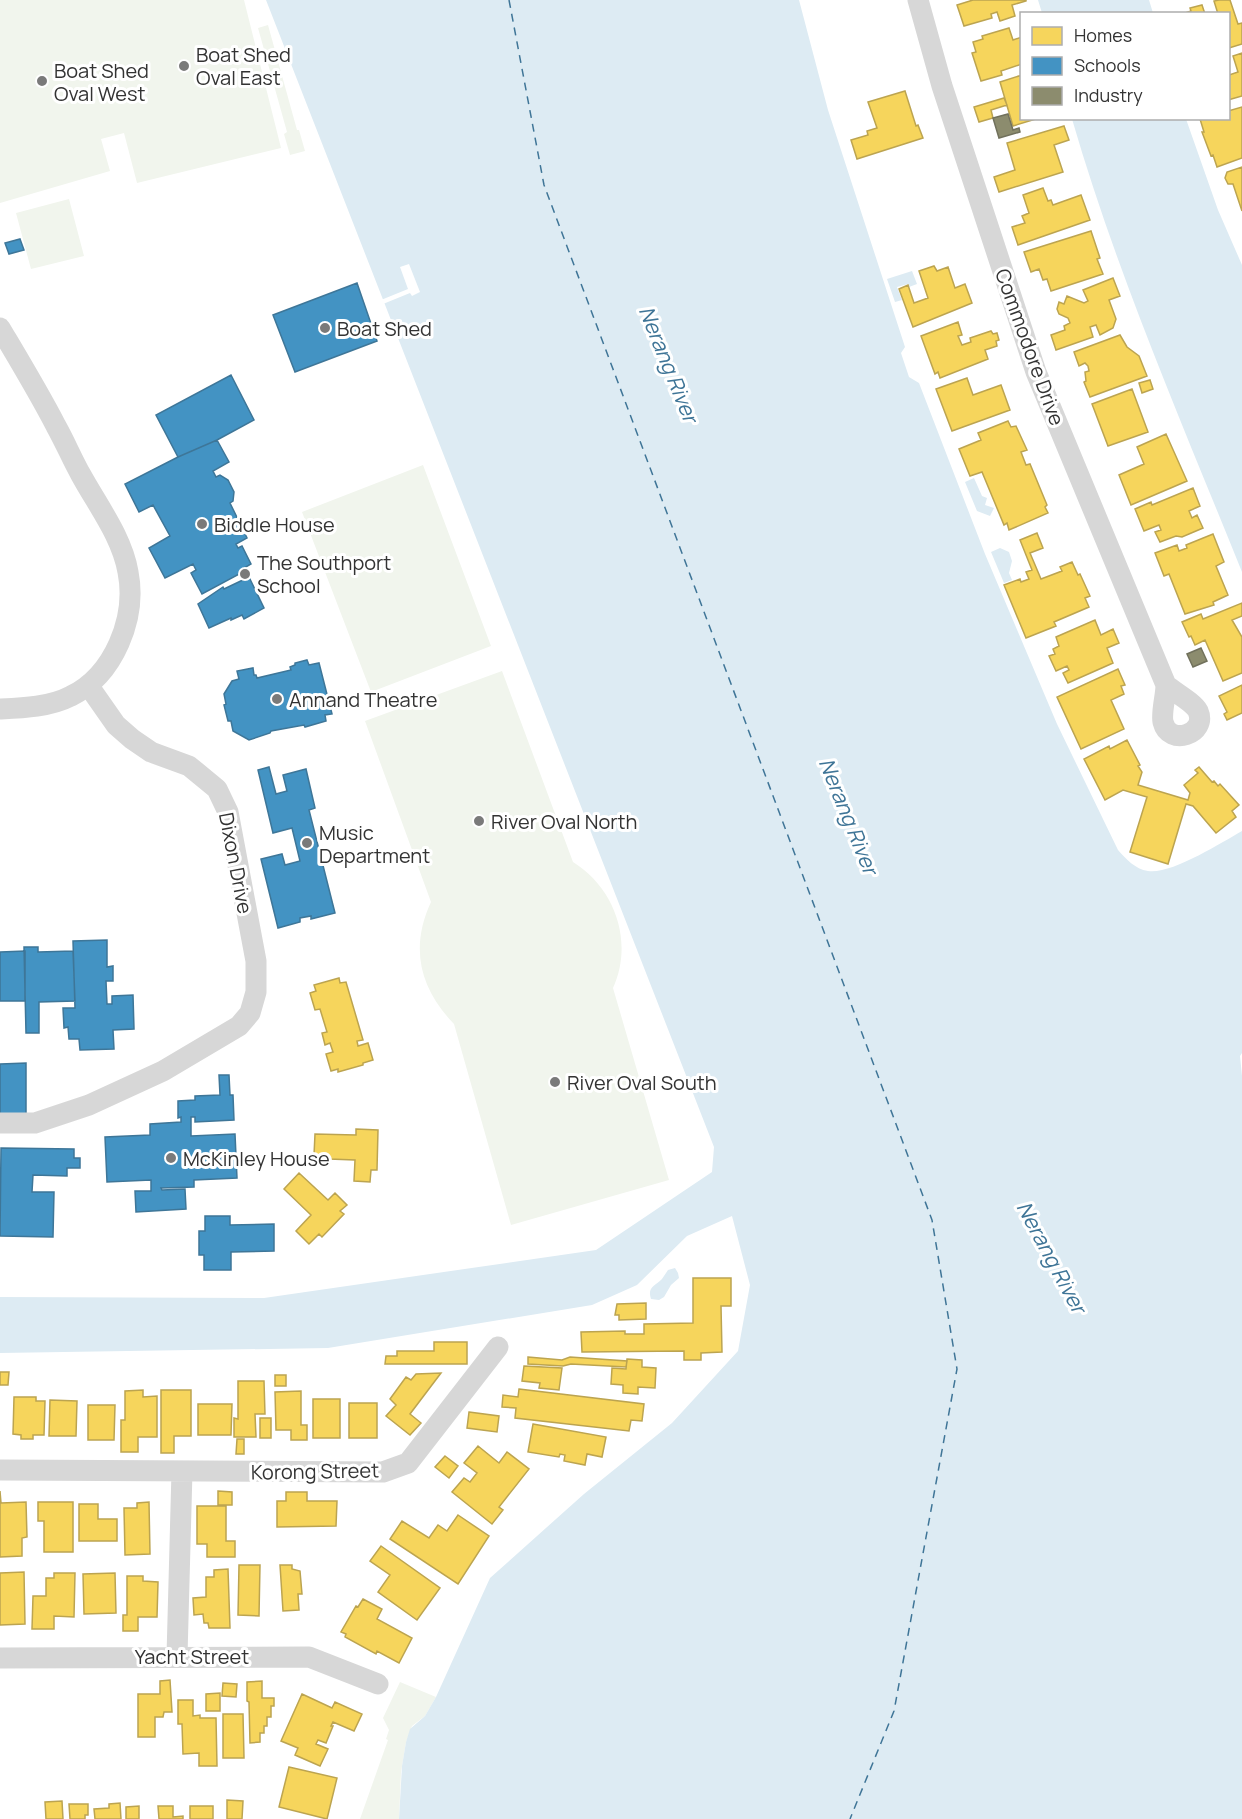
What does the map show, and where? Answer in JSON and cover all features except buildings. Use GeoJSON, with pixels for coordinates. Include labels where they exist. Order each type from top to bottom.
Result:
{"type":"FeatureCollection","features":[{"type":"Feature","properties":{"kind":"street","name":"Commodore Drive"},"geometry":{"type":"LineString","coordinates":[[918,0],[942,86],[1036,372],[1166,685]]}},
{"type":"Feature","properties":{"kind":"street"},"geometry":{"type":"LineString","coordinates":[[0,327],[121,545],[128,573],[130,594],[127,619],[120,642],[97,679],[70,697],[25,708],[0,709]]}},
{"type":"Feature","properties":{"kind":"street","name":"Dixon Drive"},"geometry":{"type":"LineString","coordinates":[[0,1123],[35,1123],[89,1105],[162,1071],[239,1026],[250,1013],[256,992],[255,961],[228,812],[217,789],[189,766],[151,752],[132,739],[116,725],[88,685]]}},
{"type":"Feature","properties":{"kind":"street","name":"Korong Street"},"geometry":{"type":"LineString","coordinates":[[0,1470],[383,1472],[408,1463],[498,1347]]}},
{"type":"Feature","properties":{"kind":"street"},"geometry":{"type":"LineString","coordinates":[[177,1656],[182,1471]]}},
{"type":"Feature","properties":{"kind":"street","name":"Yacht Street"},"geometry":{"type":"LineString","coordinates":[[0,1658],[309,1657],[378,1684]]}},
{"type":"Feature","properties":{"kind":"shaded area"},"geometry":{"type":"Polygon","coordinates":[[[0,0],[244,0],[281,148],[137,183],[124,133],[101,139],[110,171],[0,203],[0,0]]]}},
{"type":"Feature","properties":{"kind":"shaded area"},"geometry":{"type":"Polygon","coordinates":[[[268,25],[305,151],[290,155],[284,134],[287,132],[258,28],[268,25]]]}},
{"type":"Feature","properties":{"kind":"shaded area"},"geometry":{"type":"Polygon","coordinates":[[[69,199],[84,256],[31,269],[16,213],[69,199]]]}},
{"type":"Feature","properties":{"kind":"shaded area"},"geometry":{"type":"Polygon","coordinates":[[[423,465],[491,646],[371,692],[302,512],[423,465]]]}},
{"type":"Feature","properties":{"kind":"shaded area"},"geometry":{"type":"Polygon","coordinates":[[[502,671],[573,862],[600,886],[617,918],[622,953],[613,988],[669,1180],[511,1225],[454,1024],[442,1010],[426,981],[420,951],[421,935],[431,902],[365,721],[502,671]]]}},
{"type":"Feature","properties":{"kind":"shaded area"},"geometry":{"type":"Polygon","coordinates":[[[400,1682],[436,1697],[425,1716],[412,1726],[406,1742],[401,1772],[399,1819],[360,1819],[388,1740],[386,1739],[389,1730],[383,1718],[400,1682]]]}},
{"type":"Feature","properties":{"kind":"water","name":"Nerang River"},"geometry":{"type":"Polygon","coordinates":[[[266,0],[799,0],[828,110],[905,347],[901,353],[909,377],[919,383],[985,554],[1057,724],[1118,850],[1135,866],[1148,871],[1157,871],[1195,857],[1242,831],[1242,1053],[1240,1056],[1242,1076],[1242,1819],[399,1819],[402,1766],[410,1729],[425,1716],[436,1697],[490,1578],[584,1494],[672,1423],[738,1351],[750,1285],[732,1216],[687,1236],[637,1285],[592,1305],[328,1348],[0,1353],[0,1297],[264,1298],[596,1250],[712,1172],[714,1147],[266,0]]]}},
{"type":"Feature","properties":{"kind":"water"},"geometry":{"type":"Polygon","coordinates":[[[1038,0],[1149,0],[1153,12],[1042,12],[1038,0]]]}},
{"type":"Feature","properties":{"kind":"water"},"geometry":{"type":"Polygon","coordinates":[[[1072,120],[1186,120],[1218,210],[1242,265],[1242,572],[1130,291],[1072,120]]]}},
{"type":"Feature","properties":{"kind":"water"},"geometry":{"type":"Polygon","coordinates":[[[912,271],[917,284],[897,287],[902,300],[895,302],[887,279],[912,271]]]}},
{"type":"Feature","properties":{"kind":"water"},"geometry":{"type":"Polygon","coordinates":[[[974,478],[982,496],[987,498],[985,505],[994,508],[990,516],[977,511],[965,482],[974,478]]]}},
{"type":"Feature","properties":{"kind":"water"},"geometry":{"type":"Polygon","coordinates":[[[1000,548],[1009,552],[1012,561],[1009,573],[1012,580],[1004,583],[991,552],[1000,548]]]}},
{"type":"Feature","properties":{"kind":"water"},"geometry":{"type":"Polygon","coordinates":[[[675,1268],[679,1278],[671,1285],[664,1297],[659,1300],[651,1299],[652,1287],[668,1270],[675,1268]]]}},
{"type":"Feature","properties":{"kind":"pier"},"geometry":{"type":"Polygon","coordinates":[[[409,264],[420,292],[412,296],[410,293],[383,304],[381,300],[408,289],[400,267],[409,264]]]}},
{"type":"Feature","properties":{"kind":"ferry route"},"geometry":{"type":"LineString","coordinates":[[509,0],[544,185],[932,1220],[957,1369],[894,1711],[850,1819]]}},
{"type":"Feature","properties":{"kind":"place","name":"Boat Shed Oval East"},"geometry":{"type":"Point","coordinates":[184,66]}},
{"type":"Feature","properties":{"kind":"place","name":"Boat Shed Oval West"},"geometry":{"type":"Point","coordinates":[42,81]}},
{"type":"Feature","properties":{"kind":"place","name":"Boat Shed"},"geometry":{"type":"Point","coordinates":[325,328]}},
{"type":"Feature","properties":{"kind":"place","name":"Biddle House"},"geometry":{"type":"Point","coordinates":[202,524]}},
{"type":"Feature","properties":{"kind":"place","name":"The Southport School"},"geometry":{"type":"Point","coordinates":[245,574]}},
{"type":"Feature","properties":{"kind":"place","name":"Annand Theatre"},"geometry":{"type":"Point","coordinates":[277,699]}},
{"type":"Feature","properties":{"kind":"place","name":"River Oval North"},"geometry":{"type":"Point","coordinates":[479,821]}},
{"type":"Feature","properties":{"kind":"place","name":"Music Department"},"geometry":{"type":"Point","coordinates":[307,843]}},
{"type":"Feature","properties":{"kind":"place","name":"River Oval South"},"geometry":{"type":"Point","coordinates":[555,1082]}},
{"type":"Feature","properties":{"kind":"place","name":"McKinley House"},"geometry":{"type":"Point","coordinates":[171,1158]}}]}
